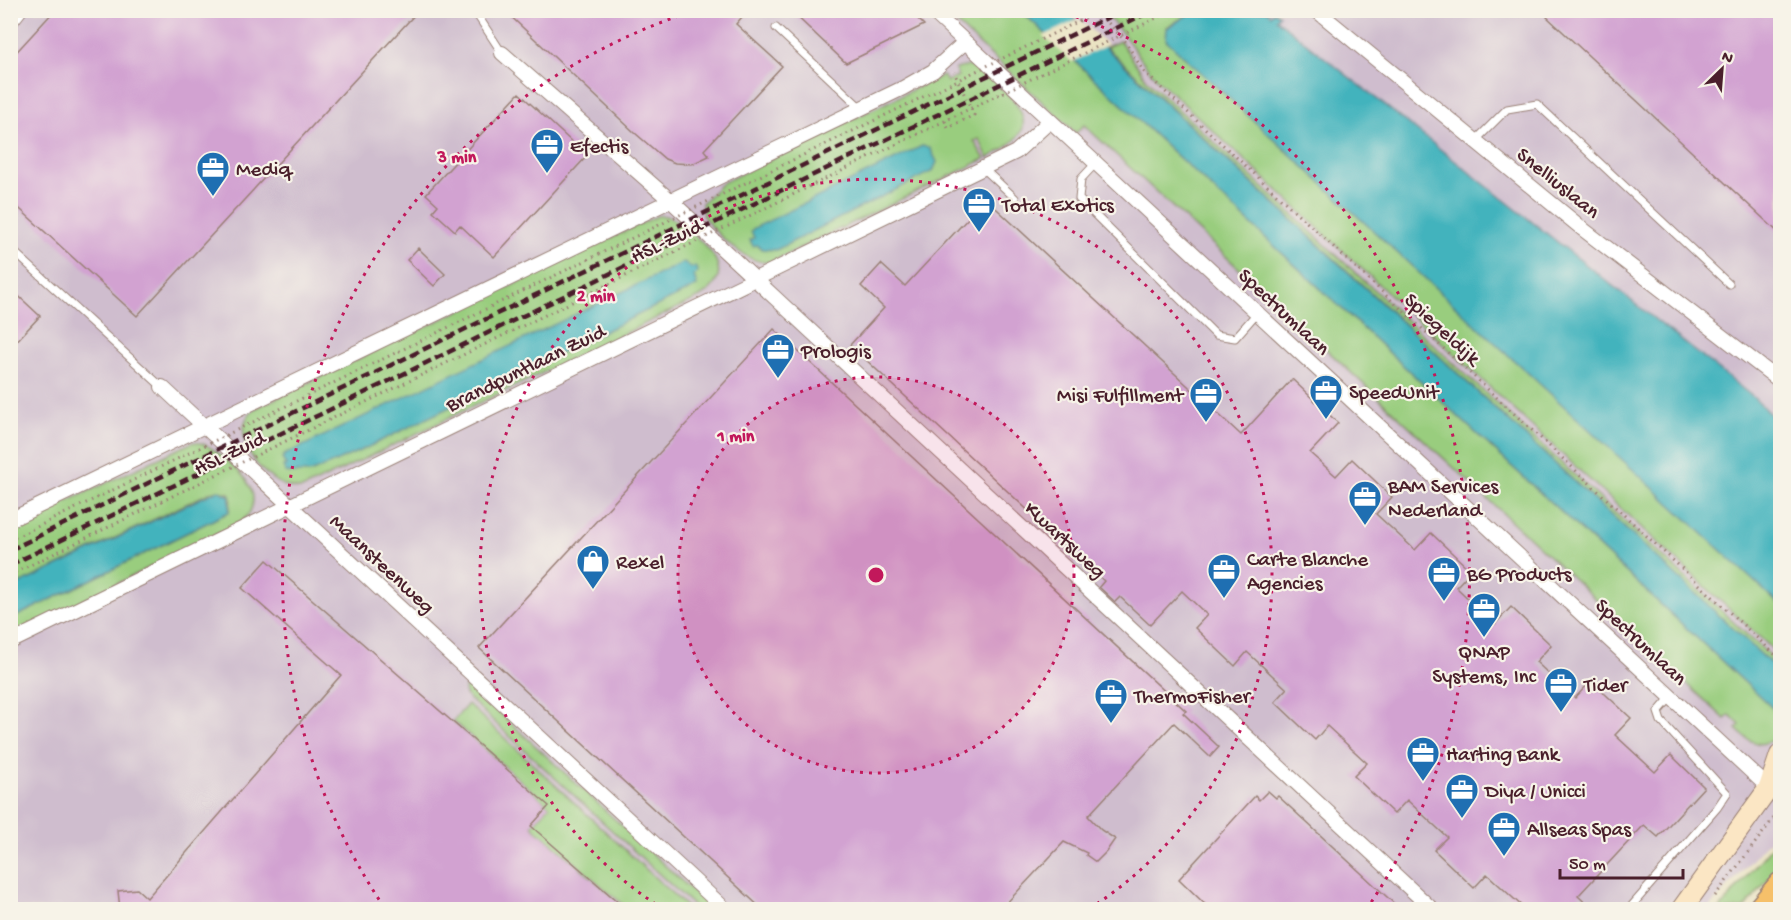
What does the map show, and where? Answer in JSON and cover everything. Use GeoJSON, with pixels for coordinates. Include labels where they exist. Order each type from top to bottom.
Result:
{"type":"FeatureCollection","features":[{"type":"Feature","properties":{"kind":"main road"},"geometry":{"type":"LineString","coordinates":[[1758,909],[1780,884]]}},
{"type":"Feature","properties":{"kind":"street","name":"Spectrumlaan"},"geometry":{"type":"LineString","coordinates":[[931,10],[1671,697],[1775,784]]}},
{"type":"Feature","properties":{"kind":"street","name":"Snelliuslaan"},"geometry":{"type":"LineString","coordinates":[[1322,12],[1584,230],[1778,373]]}},
{"type":"Feature","properties":{"kind":"street"},"geometry":{"type":"LineString","coordinates":[[10,520],[861,108],[933,71],[965,42]]}},
{"type":"Feature","properties":{"kind":"street","name":"Kwartsweg"},"geometry":{"type":"LineString","coordinates":[[502,53],[755,278],[1433,909]]}},
{"type":"Feature","properties":{"kind":"street","name":"Brandpuntlaan Zuid"},"geometry":{"type":"LineString","coordinates":[[10,642],[983,168],[1024,147],[1050,122]]}},
{"type":"Feature","properties":{"kind":"street","name":"Maansteenweg"},"geometry":{"type":"LineString","coordinates":[[162,387],[726,909]]}},
{"type":"Feature","properties":{"kind":"street"},"geometry":{"type":"LineString","coordinates":[[1681,909],[1775,784],[1780,755]]}},
{"type":"Feature","properties":{"kind":"lane"},"geometry":{"type":"LineString","coordinates":[[10,28],[24,10]]}},
{"type":"Feature","properties":{"kind":"lane"},"geometry":{"type":"LineString","coordinates":[[474,10],[502,53]]}},
{"type":"Feature","properties":{"kind":"lane"},"geometry":{"type":"LineString","coordinates":[[776,28],[861,108]]}},
{"type":"Feature","properties":{"kind":"lane"},"geometry":{"type":"LineString","coordinates":[[1475,141],[1507,109],[1536,104],[1729,284]]}},
{"type":"Feature","properties":{"kind":"lane"},"geometry":{"type":"LineString","coordinates":[[1096,163],[1081,179],[1079,199],[1216,334],[1235,338],[1257,313]]}},
{"type":"Feature","properties":{"kind":"lane"},"geometry":{"type":"LineString","coordinates":[[983,168],[1015,198]]}},
{"type":"Feature","properties":{"kind":"lane","name":"Maansteenweg"},"geometry":{"type":"LineString","coordinates":[[10,248],[162,387]]}},
{"type":"Feature","properties":{"kind":"lane"},"geometry":{"type":"LineString","coordinates":[[1628,909],[1717,808],[1727,793],[1661,721],[1658,712],[1671,697]]}},
{"type":"Feature","properties":{"kind":"path","name":"Spiegeldijk"},"geometry":{"type":"LineString","coordinates":[[1096,10],[1125,40],[1143,72],[1780,659]]}},
{"type":"Feature","properties":{"kind":"path","name":"HSL-Zuid"},"geometry":{"type":"LineString","coordinates":[[10,540],[1102,10]]}},
{"type":"Feature","properties":{"kind":"path","name":"HSL-Zuid"},"geometry":{"type":"LineString","coordinates":[[10,575],[1173,10]]}},
{"type":"Feature","properties":{"kind":"path"},"geometry":{"type":"LineString","coordinates":[[945,121],[948,128],[974,116],[954,71]]}},
{"type":"Feature","properties":{"kind":"path"},"geometry":{"type":"LineString","coordinates":[[1712,900],[1780,810]]}},
{"type":"Feature","properties":{"kind":"shaded area"},"geometry":{"type":"Polygon","coordinates":[[[10,11],[1780,11],[1780,829],[1707,910],[11,909],[10,11]]]}},
{"type":"Feature","properties":{"kind":"green space"},"geometry":{"type":"Polygon","coordinates":[[[943,11],[1021,11],[1780,715],[1780,735],[1762,744],[1741,734],[1736,729],[1740,725],[1730,715],[1725,719],[1084,125],[1076,133],[943,11]]]}},
{"type":"Feature","properties":{"kind":"green space"},"geometry":{"type":"Polygon","coordinates":[[[1101,11],[1194,11],[1167,27],[1780,605],[1780,656],[1157,79],[1117,26],[1101,11]]]}},
{"type":"Feature","properties":{"kind":"green space"},"geometry":{"type":"Polygon","coordinates":[[[1120,41],[1147,80],[1780,665],[1780,672],[1106,47],[1120,41]]]}},
{"type":"Feature","properties":{"kind":"green space"},"geometry":{"type":"Polygon","coordinates":[[[969,66],[991,79],[1021,111],[1023,121],[1018,137],[1001,151],[988,158],[979,139],[974,141],[985,159],[771,262],[762,262],[743,254],[724,240],[703,216],[702,203],[722,183],[943,75],[947,82],[958,76],[955,69],[969,66]]]}},
{"type":"Feature","properties":{"kind":"green space"},"geometry":{"type":"Polygon","coordinates":[[[662,215],[674,220],[698,238],[713,254],[719,271],[717,280],[711,289],[700,297],[302,489],[290,488],[277,482],[254,461],[244,434],[246,421],[254,409],[662,215]]]}},
{"type":"Feature","properties":{"kind":"green space"},"geometry":{"type":"Polygon","coordinates":[[[193,442],[212,448],[238,470],[250,487],[253,505],[240,523],[11,636],[11,619],[229,512],[231,499],[229,493],[213,491],[11,588],[11,528],[193,442]]]}},
{"type":"Feature","properties":{"kind":"green space"},"geometry":{"type":"Polygon","coordinates":[[[468,686],[474,689],[712,909],[697,909],[465,695],[465,688],[468,686]]]}},
{"type":"Feature","properties":{"kind":"green space"},"geometry":{"type":"Polygon","coordinates":[[[468,704],[689,909],[628,909],[532,826],[549,806],[453,721],[468,704]]]}},
{"type":"Feature","properties":{"kind":"green space"},"geometry":{"type":"Polygon","coordinates":[[[1780,836],[1780,866],[1744,909],[1719,910],[1780,836]]]}},
{"type":"Feature","properties":{"kind":"water"},"geometry":{"type":"Polygon","coordinates":[[[1021,11],[1066,11],[1710,607],[1780,672],[1780,715],[1021,11]]]}},
{"type":"Feature","properties":{"kind":"water"},"geometry":{"type":"Polygon","coordinates":[[[1194,11],[1267,11],[1271,15],[1274,11],[1279,15],[1276,19],[1753,397],[1780,424],[1780,605],[1166,40],[1167,28],[1194,11]]]}},
{"type":"Feature","properties":{"kind":"water"},"geometry":{"type":"Polygon","coordinates":[[[922,146],[930,148],[937,162],[933,171],[776,250],[753,246],[750,240],[754,238],[751,231],[754,228],[922,146]]]}},
{"type":"Feature","properties":{"kind":"water"},"geometry":{"type":"Polygon","coordinates":[[[684,262],[692,268],[695,266],[698,273],[694,275],[697,286],[362,450],[310,473],[286,473],[283,466],[286,465],[282,459],[284,455],[684,262]]]}},
{"type":"Feature","properties":{"kind":"water"},"geometry":{"type":"Polygon","coordinates":[[[218,490],[230,496],[229,512],[11,619],[11,588],[218,490]]]}},
{"type":"Feature","properties":{"kind":"pier"},"geometry":{"type":"Polygon","coordinates":[[[1079,19],[1108,45],[1072,62],[1043,36],[1079,19]]]}},
{"type":"Feature","properties":{"kind":"building"},"geometry":{"type":"Polygon","coordinates":[[[55,10],[419,10],[137,316],[10,200],[10,59],[55,10]]]}},
{"type":"Feature","properties":{"kind":"building"},"geometry":{"type":"Polygon","coordinates":[[[504,10],[748,10],[736,24],[782,66],[704,150],[709,156],[692,164],[675,163],[665,159],[635,133],[504,10]]]}},
{"type":"Feature","properties":{"kind":"building"},"geometry":{"type":"Polygon","coordinates":[[[790,10],[909,10],[924,25],[846,63],[790,10]]]}},
{"type":"Feature","properties":{"kind":"building"},"geometry":{"type":"Polygon","coordinates":[[[1553,10],[1780,10],[1780,234],[1547,17],[1553,10]]]}},
{"type":"Feature","properties":{"kind":"building"},"geometry":{"type":"Polygon","coordinates":[[[519,93],[587,156],[494,257],[460,225],[455,231],[433,211],[438,205],[426,194],[519,93]]]}},
{"type":"Feature","properties":{"kind":"building"},"geometry":{"type":"Polygon","coordinates":[[[986,199],[1241,435],[1292,379],[1338,423],[1310,453],[1336,476],[1352,459],[1392,497],[1376,514],[1415,550],[1431,533],[1471,571],[1456,587],[1495,624],[1511,607],[1551,645],[1536,662],[1575,698],[1591,681],[1631,718],[1615,735],[1655,772],[1671,755],[1704,787],[1658,837],[1644,825],[1578,896],[1592,909],[1525,909],[1487,874],[1474,888],[1434,850],[1447,837],[1407,800],[1394,814],[1354,776],[1367,763],[1327,726],[1315,740],[1275,702],[1287,689],[1247,652],[1235,666],[1195,628],[1207,615],[1182,591],[1150,625],[1120,597],[1115,602],[1099,587],[1104,581],[850,345],[884,308],[861,286],[881,264],[905,286],[986,199]]]}},
{"type":"Feature","properties":{"kind":"building"},"geometry":{"type":"Polygon","coordinates":[[[418,248],[445,274],[434,286],[407,260],[418,248]]]}},
{"type":"Feature","properties":{"kind":"building"},"geometry":{"type":"Polygon","coordinates":[[[10,288],[40,316],[10,348],[10,288]]]}},
{"type":"Feature","properties":{"kind":"building"},"geometry":{"type":"Polygon","coordinates":[[[774,329],[1186,711],[1183,713],[1219,747],[1210,757],[1174,723],[1088,816],[1101,830],[1115,839],[1106,852],[1096,862],[1086,855],[1087,853],[1064,842],[1001,909],[762,909],[479,648],[774,329]]]}},
{"type":"Feature","properties":{"kind":"building"},"geometry":{"type":"Polygon","coordinates":[[[267,560],[549,806],[531,826],[626,909],[120,909],[118,891],[137,889],[147,898],[341,675],[242,588],[267,560]]]}},
{"type":"Feature","properties":{"kind":"building"},"geometry":{"type":"Polygon","coordinates":[[[1268,791],[1276,798],[1278,796],[1400,909],[1210,909],[1179,879],[1255,796],[1259,800],[1268,791]]]}},
{"type":"Feature","properties":{"kind":"railway"},"geometry":{"type":"LineString","coordinates":[[10,550],[1123,10]]}},
{"type":"Feature","properties":{"kind":"railway"},"geometry":{"type":"LineString","coordinates":[[10,565],[1153,10]]}},
{"type":"Feature","properties":{"kind":"place","name":"Efectis"},"geometry":{"type":"Point","coordinates":[547,174]}},
{"type":"Feature","properties":{"kind":"place","name":"Mediq"},"geometry":{"type":"Point","coordinates":[213,197]}},
{"type":"Feature","properties":{"kind":"place","name":"Total Exotics"},"geometry":{"type":"Point","coordinates":[979,233]}},
{"type":"Feature","properties":{"kind":"place","name":"Prologis"},"geometry":{"type":"Point","coordinates":[778,379]}},
{"type":"Feature","properties":{"kind":"place","name":"SpeedUnit"},"geometry":{"type":"Point","coordinates":[1326,420]}},
{"type":"Feature","properties":{"kind":"place","name":"Misi Fulfillment"},"geometry":{"type":"Point","coordinates":[1206,423]}},
{"type":"Feature","properties":{"kind":"place","name":"BAM Services Nederland"},"geometry":{"type":"Point","coordinates":[1365,526]}},
{"type":"Feature","properties":{"kind":"place","name":"Rexel"},"geometry":{"type":"Point","coordinates":[593,590]}},
{"type":"Feature","properties":{"kind":"place","name":"Carte Blanche Agencies"},"geometry":{"type":"Point","coordinates":[1224,599]}},
{"type":"Feature","properties":{"kind":"place","name":"BG Products"},"geometry":{"type":"Point","coordinates":[1444,602]}},
{"type":"Feature","properties":{"kind":"place","name":"QNAP Systems, Inc"},"geometry":{"type":"Point","coordinates":[1484,638]}},
{"type":"Feature","properties":{"kind":"place","name":"Tider"},"geometry":{"type":"Point","coordinates":[1561,713]}},
{"type":"Feature","properties":{"kind":"place","name":"ThermoFisher"},"geometry":{"type":"Point","coordinates":[1111,724]}},
{"type":"Feature","properties":{"kind":"place","name":"Harting Bank"},"geometry":{"type":"Point","coordinates":[1423,782]}},
{"type":"Feature","properties":{"kind":"place","name":"Diya / Unicci"},"geometry":{"type":"Point","coordinates":[1462,819]}},
{"type":"Feature","properties":{"kind":"place","name":"Allseas Spas"},"geometry":{"type":"Point","coordinates":[1504,857]}}]}
